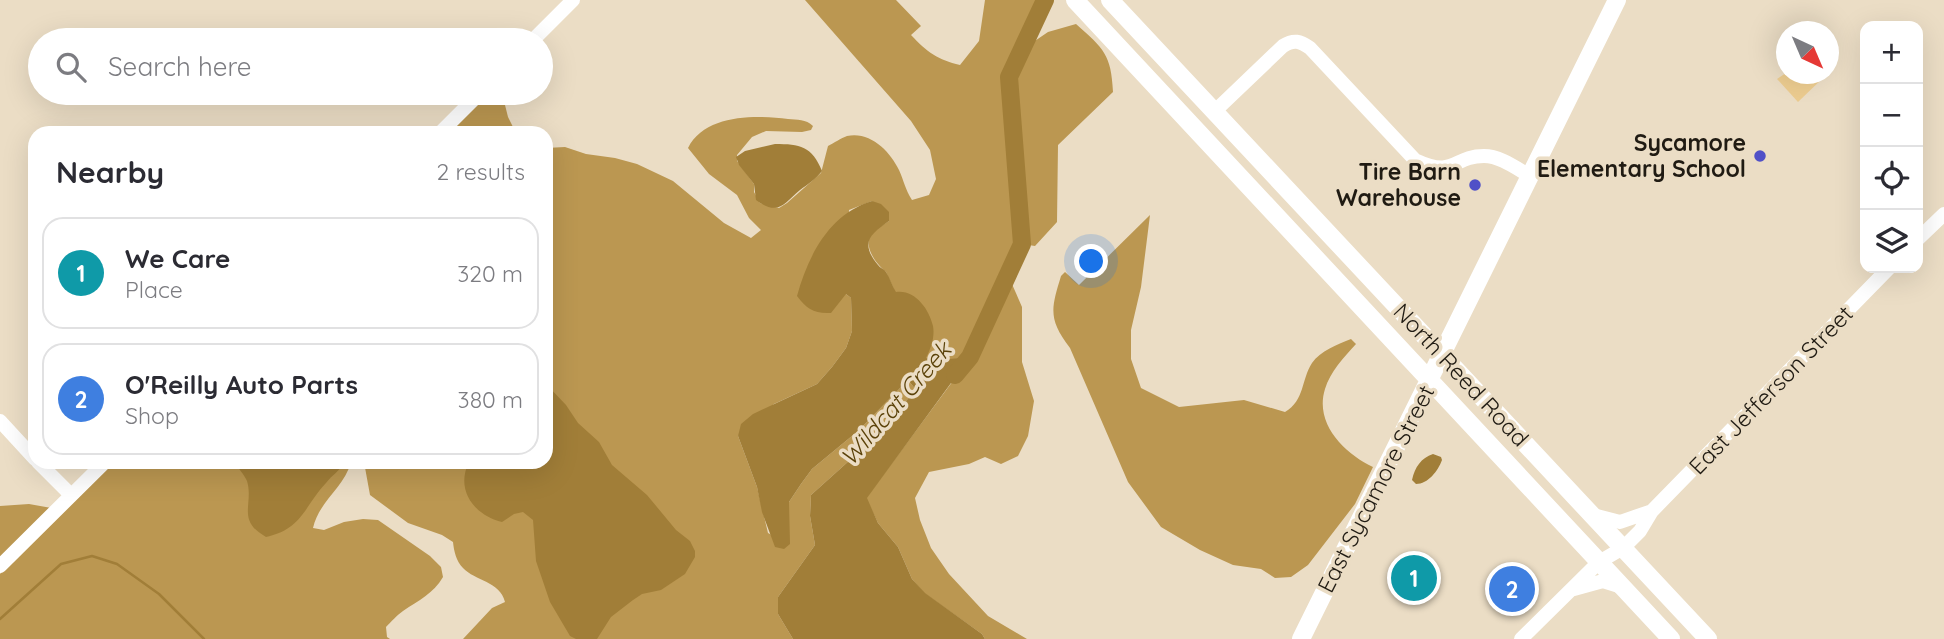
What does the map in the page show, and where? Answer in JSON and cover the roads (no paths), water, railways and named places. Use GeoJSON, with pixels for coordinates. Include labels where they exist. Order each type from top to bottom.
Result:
{"type":"FeatureCollection","features":[{"type":"Feature","properties":{"kind":"main road","name":"North Reed Road"},"geometry":{"type":"LineString","coordinates":[[1075,0],[1671,639]]}},
{"type":"Feature","properties":{"kind":"main road","name":"North Reed Road"},"geometry":{"type":"LineString","coordinates":[[1110,0],[1708,639]]}},
{"type":"Feature","properties":{"kind":"main road","name":"East Sycamore Street"},"geometry":{"type":"LineString","coordinates":[[1301,639],[1617,0]]}},
{"type":"Feature","properties":{"kind":"street"},"geometry":{"type":"LineString","coordinates":[[545,28],[573,0]]}},
{"type":"Feature","properties":{"kind":"street"},"geometry":{"type":"LineString","coordinates":[[1215,111],[1283,46],[1299,41],[1310,48],[1415,160],[1431,168],[1440,169],[1474,158],[1492,157],[1530,176]]}},
{"type":"Feature","properties":{"kind":"street"},"geometry":{"type":"LineString","coordinates":[[447,126],[468,105]]}},
{"type":"Feature","properties":{"kind":"street"},"geometry":{"type":"LineString","coordinates":[[1923,234],[1944,214]]}},
{"type":"Feature","properties":{"kind":"street","name":"East Jefferson Street"},"geometry":{"type":"LineString","coordinates":[[1521,639],[1599,562],[1623,548],[1640,531],[1652,511],[1884,273]]}},
{"type":"Feature","properties":{"kind":"street"},"geometry":{"type":"LineString","coordinates":[[0,421],[28,451]]}},
{"type":"Feature","properties":{"kind":"street"},"geometry":{"type":"LineString","coordinates":[[46,469],[71,495]]}},
{"type":"Feature","properties":{"kind":"street"},"geometry":{"type":"LineString","coordinates":[[0,566],[98,469]]}},
{"type":"Feature","properties":{"kind":"street","name":"East Jefferson Street"},"geometry":{"type":"LineString","coordinates":[[1592,514],[1620,522],[1652,511]]}},
{"type":"Feature","properties":{"kind":"street","name":"East Jefferson Street"},"geometry":{"type":"LineString","coordinates":[[1567,593],[1602,581],[1623,587]]}},
{"type":"Feature","properties":{"kind":"waterway","name":"Wildcat Creek"},"geometry":{"type":"LineString","coordinates":[[955,375],[970,357],[1022,244],[1009,77],[1045,0]]}},
{"type":"Feature","properties":{"kind":"waterway"},"geometry":{"type":"LineString","coordinates":[[0,619],[61,564],[92,556],[117,564],[159,594],[204,639]]}},
{"type":"Feature","properties":{"kind":"place","name":"Sycamore Elementary School"},"geometry":{"type":"Point","coordinates":[1760,156]}},
{"type":"Feature","properties":{"kind":"place","name":"Tire Barn Warehouse"},"geometry":{"type":"Point","coordinates":[1475,185]}},
{"type":"Feature","properties":{"kind":"place","name":"We Care"},"geometry":{"type":"Point","coordinates":[1414,578]}},
{"type":"Feature","properties":{"kind":"place","name":"O'Reilly Auto Parts"},"geometry":{"type":"Point","coordinates":[1512,589]}}]}
